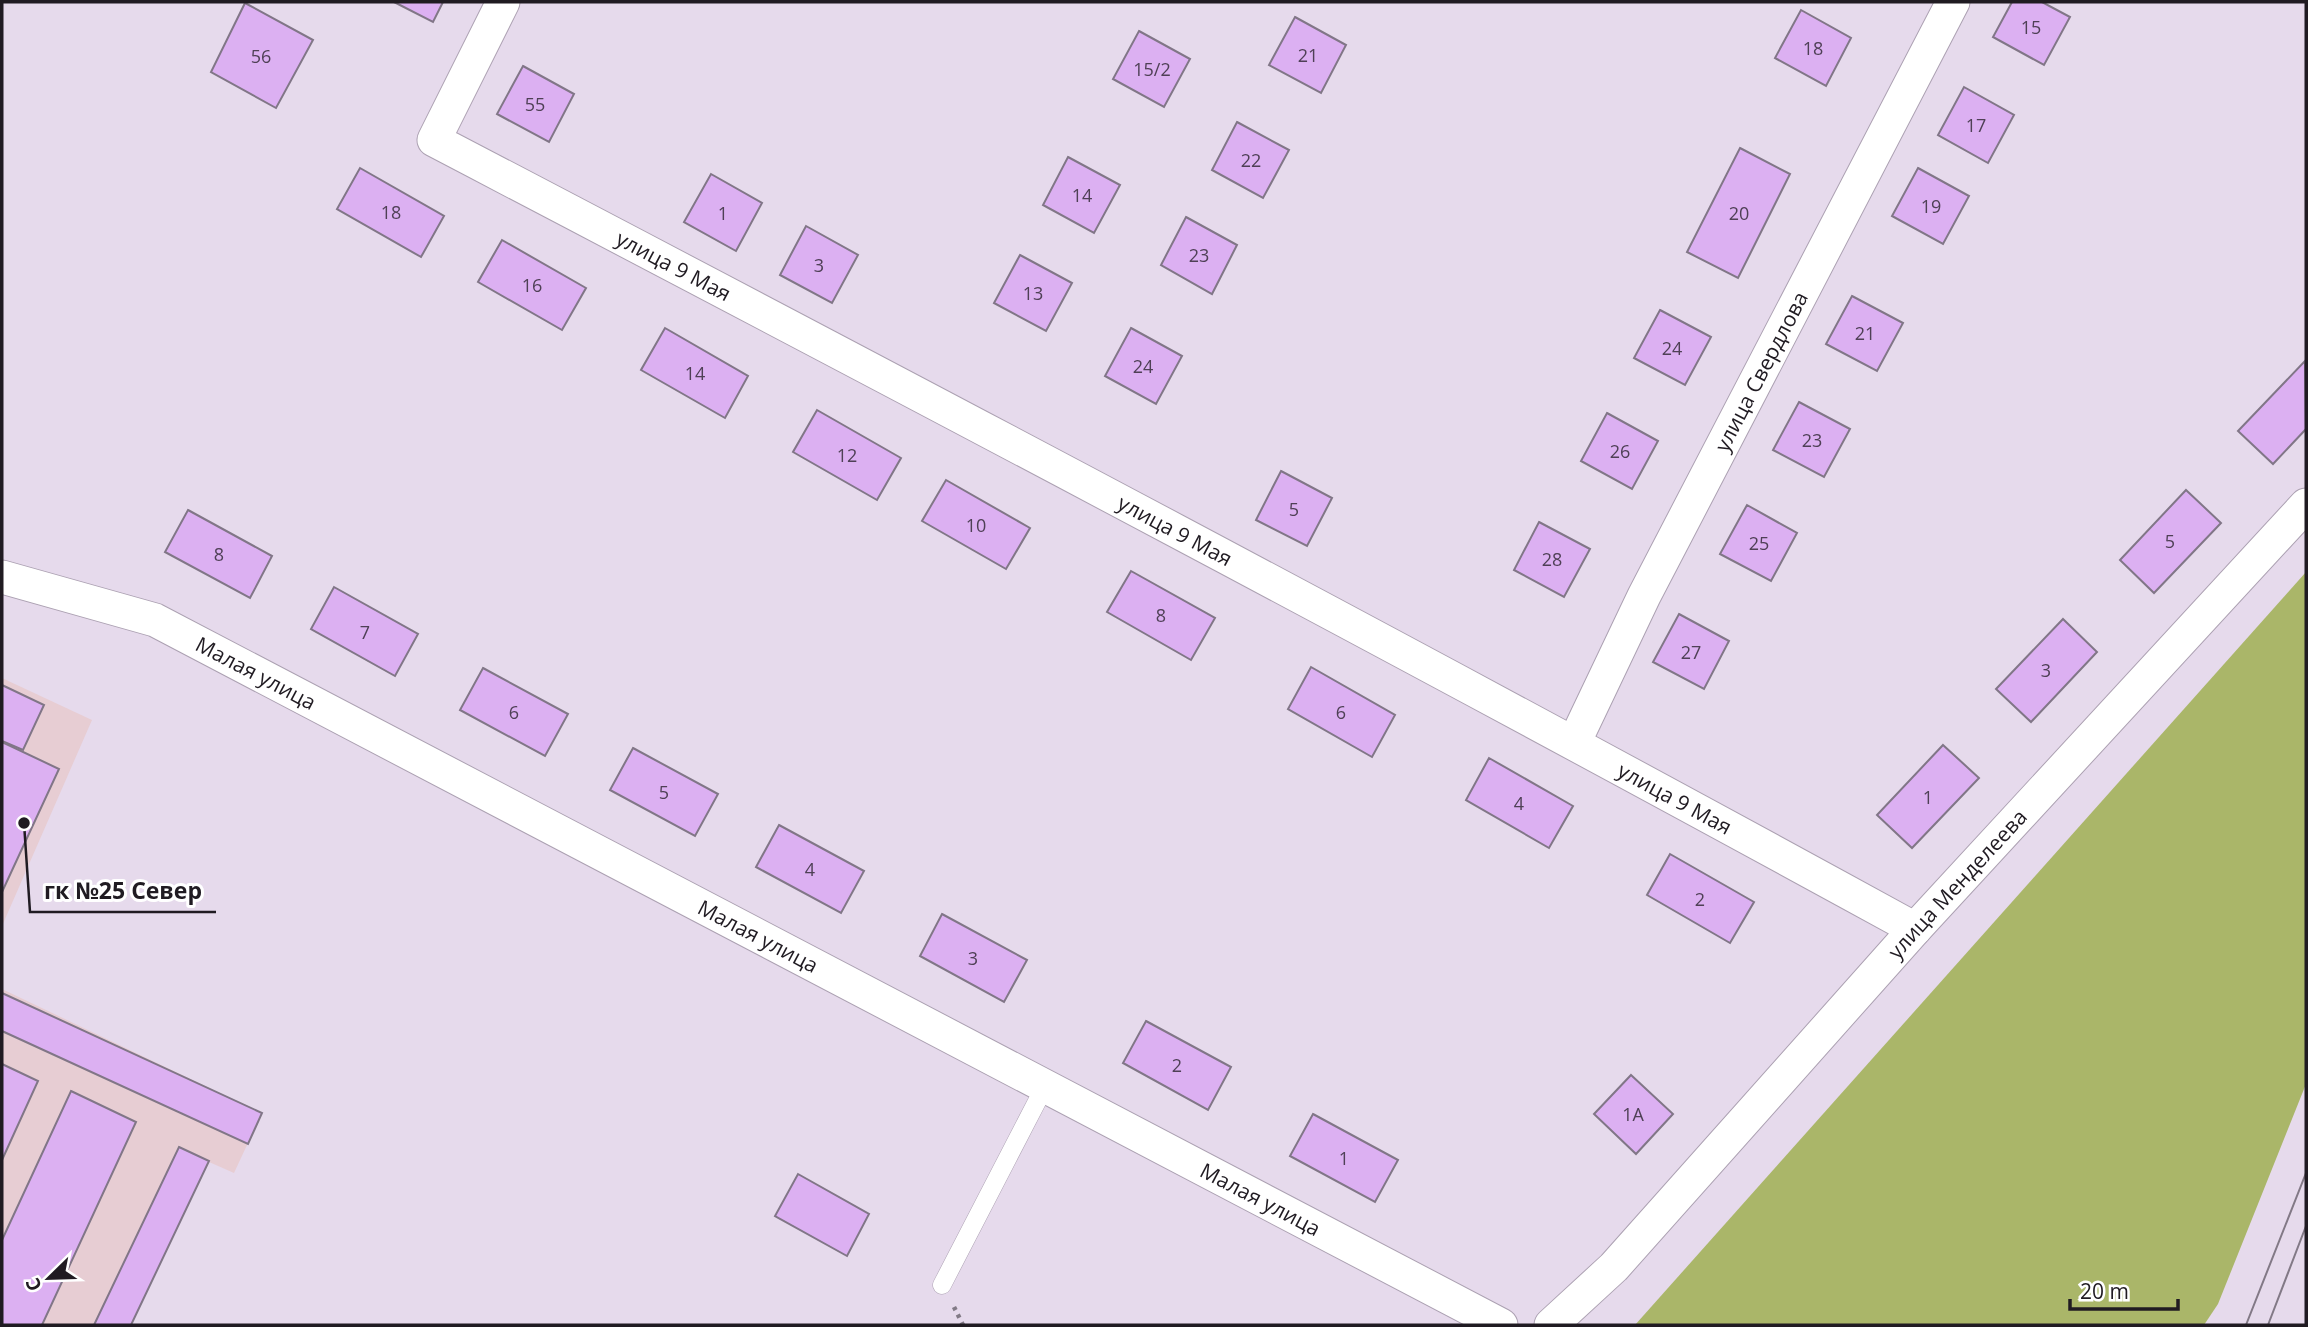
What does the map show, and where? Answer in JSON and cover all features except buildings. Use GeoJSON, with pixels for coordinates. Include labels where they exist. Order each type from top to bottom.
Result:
{"type":"FeatureCollection","features":[{"type":"Feature","properties":{"kind":"street","name":"улица 9 Мая"},"geometry":{"type":"LineString","coordinates":[[503,2],[434,140],[1024,449],[1915,929]]}},
{"type":"Feature","properties":{"kind":"street","name":"улица Свердлова"},"geometry":{"type":"LineString","coordinates":[[1574,743],[1644,596],[1953,2]]}},
{"type":"Feature","properties":{"kind":"street","name":"улица Менделеева"},"geometry":{"type":"LineString","coordinates":[[1551,1325],[1614,1267],[1915,929],[2306,505]]}},
{"type":"Feature","properties":{"kind":"street","name":"Малая улица"},"geometry":{"type":"LineString","coordinates":[[2,577],[155,620],[1501,1325]]}},
{"type":"Feature","properties":{"kind":"lane"},"geometry":{"type":"LineString","coordinates":[[942,1285],[1045,1086]]}},
{"type":"Feature","properties":{"kind":"shaded area"},"geometry":{"type":"Polygon","coordinates":[[[2,678],[92,720],[2,926],[2,678]]]}},
{"type":"Feature","properties":{"kind":"shaded area"},"geometry":{"type":"Polygon","coordinates":[[[2,989],[262,1113],[234,1173],[209,1162],[131,1325],[2,1325],[2,989]]]}},
{"type":"Feature","properties":{"kind":"green space"},"geometry":{"type":"Polygon","coordinates":[[[2306,572],[2306,1084],[2218,1304],[2204,1325],[1635,1325],[2306,572]]]}},
{"type":"Feature","properties":{"kind":"tram line"},"geometry":{"type":"LineString","coordinates":[[2246,1325],[2306,1173]]}},
{"type":"Feature","properties":{"kind":"tram line"},"geometry":{"type":"LineString","coordinates":[[2268,1325],[2306,1226]]}},
{"type":"Feature","properties":{"kind":"place","name":"гк №25 Север"},"geometry":{"type":"Point","coordinates":[24,823]}}]}
